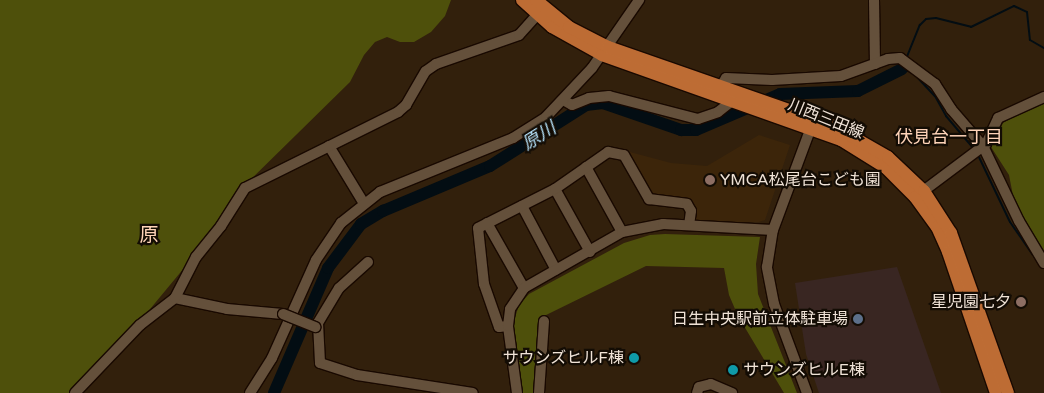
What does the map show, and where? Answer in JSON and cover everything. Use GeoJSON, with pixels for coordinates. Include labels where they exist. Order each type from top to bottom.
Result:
{"type":"FeatureCollection","features":[{"type":"Feature","properties":{"kind":"main road","name":"川西三田線"},"geometry":{"type":"LineString","coordinates":[[522,0],[537,15],[568,39],[718,90],[751,96],[770,103],[812,124]]}},
{"type":"Feature","properties":{"kind":"main road","name":"川西三田線"},"geometry":{"type":"LineString","coordinates":[[536,0],[569,27],[605,51]]}},
{"type":"Feature","properties":{"kind":"main road","name":"川西三田線"},"geometry":{"type":"LineString","coordinates":[[718,90],[736,102],[757,110],[812,124],[868,143],[920,194],[951,233],[1008,393]]}},
{"type":"Feature","properties":{"kind":"main road","name":"川西三田線"},"geometry":{"type":"LineString","coordinates":[[920,194],[948,252],[996,393]]}},
{"type":"Feature","properties":{"kind":"street"},"geometry":{"type":"LineString","coordinates":[[250,393],[272,358],[322,248],[341,223],[363,202],[401,182],[512,138],[546,117],[564,100],[605,51],[639,0]]}},
{"type":"Feature","properties":{"kind":"street"},"geometry":{"type":"LineString","coordinates":[[874,0],[874,64]]}},
{"type":"Feature","properties":{"kind":"street"},"geometry":{"type":"LineString","coordinates":[[75,393],[140,325],[175,298],[196,257],[221,226],[245,188],[398,112],[406,105],[426,71],[436,64],[519,35],[537,15]]}},
{"type":"Feature","properties":{"kind":"street"},"geometry":{"type":"LineString","coordinates":[[718,90],[726,78],[772,80],[841,76],[874,64],[900,58],[935,84],[978,149],[1044,263]]}},
{"type":"Feature","properties":{"kind":"street"},"geometry":{"type":"LineString","coordinates":[[564,100],[572,105],[588,98],[609,96],[698,119],[718,112],[736,102]]}},
{"type":"Feature","properties":{"kind":"street"},"geometry":{"type":"LineString","coordinates":[[920,194],[978,149],[998,118],[1044,97]]}},
{"type":"Feature","properties":{"kind":"street"},"geometry":{"type":"LineString","coordinates":[[807,393],[768,284],[767,267],[773,230],[812,124]]}},
{"type":"Feature","properties":{"kind":"street"},"geometry":{"type":"LineString","coordinates":[[329,146],[363,202]]}},
{"type":"Feature","properties":{"kind":"street"},"geometry":{"type":"LineString","coordinates":[[508,326],[499,327],[484,284],[478,228],[555,189],[608,152],[624,155],[648,199],[687,204],[692,212],[689,225]]}},
{"type":"Feature","properties":{"kind":"street"},"geometry":{"type":"LineString","coordinates":[[586,168],[622,232]]}},
{"type":"Feature","properties":{"kind":"street"},"geometry":{"type":"LineString","coordinates":[[555,189],[590,252]]}},
{"type":"Feature","properties":{"kind":"street"},"geometry":{"type":"LineString","coordinates":[[522,206],[556,270]]}},
{"type":"Feature","properties":{"kind":"street"},"geometry":{"type":"LineString","coordinates":[[487,223],[524,288]]}},
{"type":"Feature","properties":{"kind":"street"},"geometry":{"type":"LineString","coordinates":[[517,393],[508,326],[510,309],[524,288],[622,232],[663,224],[773,230]]}},
{"type":"Feature","properties":{"kind":"street"},"geometry":{"type":"LineString","coordinates":[[368,262],[339,288],[318,323],[320,363],[357,375],[473,393]]}},
{"type":"Feature","properties":{"kind":"street"},"geometry":{"type":"LineString","coordinates":[[175,298],[227,309],[283,314],[317,327]]}},
{"type":"Feature","properties":{"kind":"street"},"geometry":{"type":"LineString","coordinates":[[539,393],[544,321]]}},
{"type":"Feature","properties":{"kind":"street"},"geometry":{"type":"LineString","coordinates":[[697,393],[699,387],[711,384],[732,393]]}},
{"type":"Feature","properties":{"kind":"shaded area"},"geometry":{"type":"Polygon","coordinates":[[[0,0],[451,0],[445,16],[431,32],[414,42],[400,42],[387,37],[375,42],[364,55],[350,82],[241,189],[218,227],[141,320],[70,393],[0,393],[0,0]]]}},
{"type":"Feature","properties":{"kind":"shaded area"},"geometry":{"type":"Polygon","coordinates":[[[1044,98],[1044,257],[1015,206],[1009,175],[991,147],[1003,123],[1044,98]]]}},
{"type":"Feature","properties":{"kind":"shaded area","name":"YMCA松尾台こども園"},"geometry":{"type":"Polygon","coordinates":[[[759,135],[790,145],[765,220],[759,222],[694,222],[692,206],[685,198],[648,195],[626,151],[671,163],[707,166],[759,135]]]}},
{"type":"Feature","properties":{"kind":"shaded area"},"geometry":{"type":"Polygon","coordinates":[[[650,235],[760,237],[756,264],[758,294],[797,393],[784,393],[738,316],[729,295],[724,268],[646,266],[542,317],[533,393],[520,393],[512,327],[519,305],[529,294],[624,243],[650,235]]]}},
{"type":"Feature","properties":{"kind":"shaded area","name":"日生中央駅前立体駐車場"},"geometry":{"type":"Polygon","coordinates":[[[897,267],[941,393],[819,393],[806,354],[795,283],[897,267]]]}},
{"type":"Feature","properties":{"kind":"waterway"},"geometry":{"type":"LineString","coordinates":[[906,59],[920,25],[926,19],[936,18],[971,27],[1014,6],[1027,12],[1030,40],[1044,48]]}},
{"type":"Feature","properties":{"kind":"waterway","name":"原川"},"geometry":{"type":"LineString","coordinates":[[903,66],[902,69],[911,72]]}},
{"type":"Feature","properties":{"kind":"waterway","name":"原川"},"geometry":{"type":"LineString","coordinates":[[274,393],[328,268],[361,224],[383,211],[490,166],[586,105],[603,103],[681,130],[696,130],[780,94],[858,91],[902,69]]}},
{"type":"Feature","properties":{"kind":"waterway"},"geometry":{"type":"LineString","coordinates":[[917,77],[935,96],[946,116],[974,149]]}},
{"type":"Feature","properties":{"kind":"waterway"},"geometry":{"type":"LineString","coordinates":[[978,155],[1010,222],[1033,255]]}},
{"type":"Feature","properties":{"kind":"place","name":"YMCA松尾台こども園"},"geometry":{"type":"Point","coordinates":[710,180]}},
{"type":"Feature","properties":{"kind":"place","name":"星児園七夕"},"geometry":{"type":"Point","coordinates":[1021,302]}},
{"type":"Feature","properties":{"kind":"place","name":"日生中央駅前立体駐車場"},"geometry":{"type":"Point","coordinates":[858,319]}},
{"type":"Feature","properties":{"kind":"place","name":"サウンズヒルF棟"},"geometry":{"type":"Point","coordinates":[634,358]}},
{"type":"Feature","properties":{"kind":"place","name":"サウンズヒルE棟"},"geometry":{"type":"Point","coordinates":[733,370]}},
{"type":"Feature","properties":{"kind":"district","name":"伏見台一丁目"},"geometry":{"type":"Point","coordinates":[949,137]}},
{"type":"Feature","properties":{"kind":"district","name":"原"},"geometry":{"type":"Point","coordinates":[149,236]}}]}
